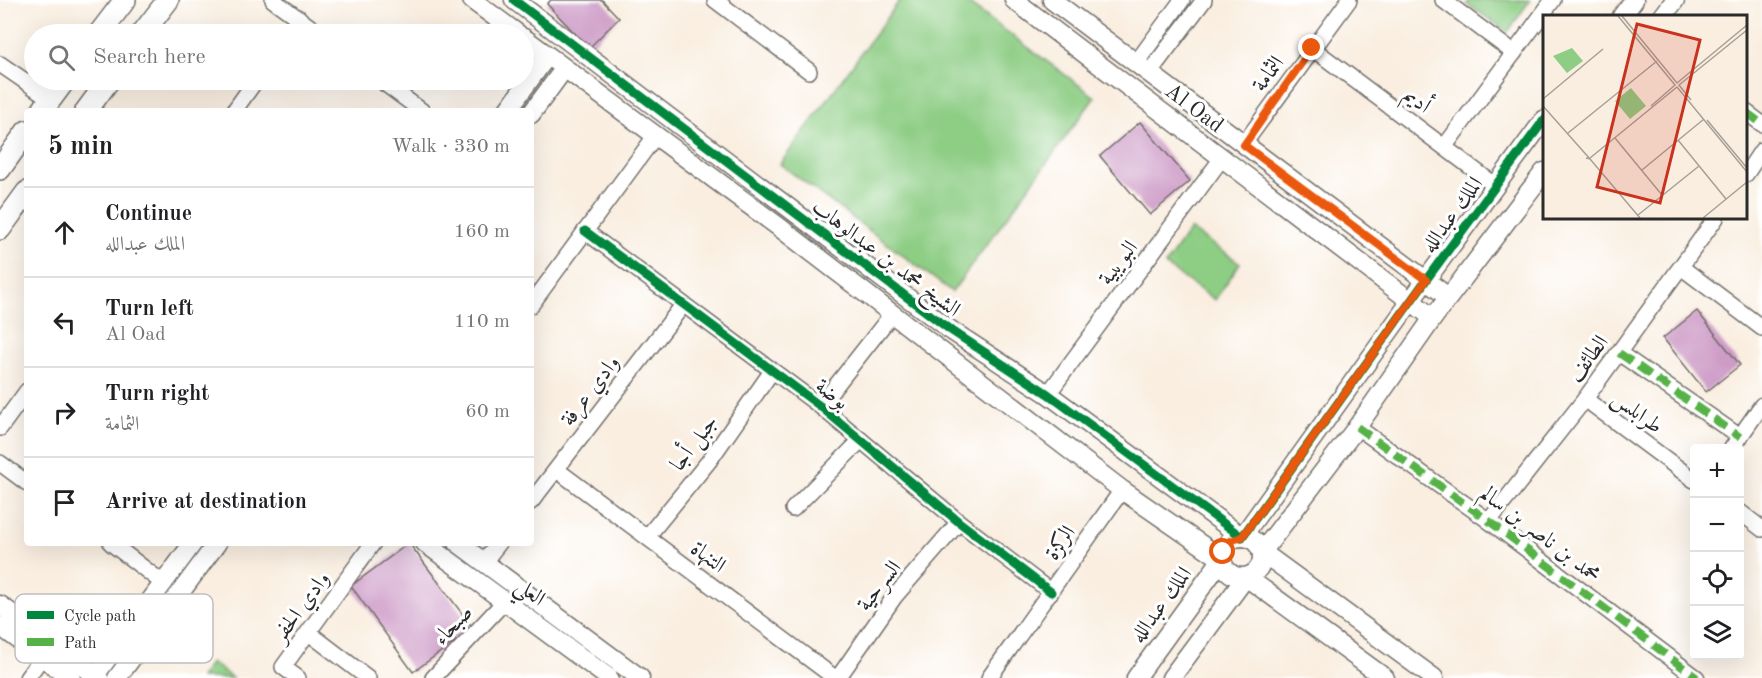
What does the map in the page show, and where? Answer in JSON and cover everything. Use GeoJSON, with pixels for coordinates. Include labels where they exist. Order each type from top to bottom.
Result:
{"type":"FeatureCollection","features":[{"type":"Feature","properties":{"kind":"main road"},"geometry":{"type":"LineString","coordinates":[[107,24],[125,0]]}},
{"type":"Feature","properties":{"kind":"main road"},"geometry":{"type":"LineString","coordinates":[[150,24],[168,0]]}},
{"type":"Feature","properties":{"kind":"main road"},"geometry":{"type":"LineString","coordinates":[[46,105],[57,90]]}},
{"type":"Feature","properties":{"kind":"main road"},"geometry":{"type":"LineString","coordinates":[[88,108],[102,90]]}},
{"type":"Feature","properties":{"kind":"main road"},"geometry":{"type":"LineString","coordinates":[[0,169],[24,135]]}},
{"type":"Feature","properties":{"kind":"main road"},"geometry":{"type":"LineString","coordinates":[[0,229],[24,196]]}},
{"type":"Feature","properties":{"kind":"street"},"geometry":{"type":"LineString","coordinates":[[273,0],[307,24]]}},
{"type":"Feature","properties":{"kind":"street"},"geometry":{"type":"LineString","coordinates":[[472,0],[504,24]]}},
{"type":"Feature","properties":{"kind":"street"},"geometry":{"type":"LineString","coordinates":[[715,0],[809,71]]}},
{"type":"Feature","properties":{"kind":"street","name":"Al Oad"},"geometry":{"type":"LineString","coordinates":[[1014,0],[1433,318]]}},
{"type":"Feature","properties":{"kind":"street","name":"Al Oad"},"geometry":{"type":"LineString","coordinates":[[1052,0],[1448,297]]}},
{"type":"Feature","properties":{"kind":"street"},"geometry":{"type":"LineString","coordinates":[[1143,68],[1182,0]]}},
{"type":"Feature","properties":{"kind":"street"},"geometry":{"type":"LineString","coordinates":[[1143,68],[1204,0]]}},
{"type":"Feature","properties":{"kind":"street","name":"الثمامة"},"geometry":{"type":"LineString","coordinates":[[1244,145],[1312,48],[1349,0]]}},
{"type":"Feature","properties":{"kind":"street"},"geometry":{"type":"LineString","coordinates":[[1443,0],[1514,54]]}},
{"type":"Feature","properties":{"kind":"street"},"geometry":{"type":"LineString","coordinates":[[1445,147],[1553,0]]}},
{"type":"Feature","properties":{"kind":"street"},"geometry":{"type":"LineString","coordinates":[[1623,15],[1634,0]]}},
{"type":"Feature","properties":{"kind":"street"},"geometry":{"type":"LineString","coordinates":[[1664,15],[1675,0]]}},
{"type":"Feature","properties":{"kind":"street","name":"الشيخ محمد بن عبدالوهاب"},"geometry":{"type":"LineString","coordinates":[[517,1],[949,329],[1048,394],[1242,537]]}},
{"type":"Feature","properties":{"kind":"street"},"geometry":{"type":"LineString","coordinates":[[295,24],[299,18]]}},
{"type":"Feature","properties":{"kind":"street","name":"الشيخ محمد بن عبدالوهاب"},"geometry":{"type":"LineString","coordinates":[[534,46],[745,202],[1122,490],[1222,559]]}},
{"type":"Feature","properties":{"kind":"street","name":"أديم"},"geometry":{"type":"LineString","coordinates":[[1312,48],[1496,186]]}},
{"type":"Feature","properties":{"kind":"street"},"geometry":{"type":"LineString","coordinates":[[534,74],[547,56]]}},
{"type":"Feature","properties":{"kind":"street"},"geometry":{"type":"LineString","coordinates":[[0,64],[24,85]]}},
{"type":"Feature","properties":{"kind":"street"},"geometry":{"type":"LineString","coordinates":[[534,110],[564,69]]}},
{"type":"Feature","properties":{"kind":"street"},"geometry":{"type":"LineString","coordinates":[[29,90],[46,105]]}},
{"type":"Feature","properties":{"kind":"street"},"geometry":{"type":"LineString","coordinates":[[236,108],[249,90]]}},
{"type":"Feature","properties":{"kind":"street"},"geometry":{"type":"LineString","coordinates":[[394,90],[418,108]]}},
{"type":"Feature","properties":{"kind":"street"},"geometry":{"type":"LineString","coordinates":[[509,108],[522,90]]}},
{"type":"Feature","properties":{"kind":"street"},"geometry":{"type":"LineString","coordinates":[[1747,113],[1762,124]]}},
{"type":"Feature","properties":{"kind":"street","name":"الملك عبدالله"},"geometry":{"type":"LineString","coordinates":[[1242,537],[1426,280],[1543,123]]}},
{"type":"Feature","properties":{"kind":"street"},"geometry":{"type":"LineString","coordinates":[[534,301],[656,135]]}},
{"type":"Feature","properties":{"kind":"street"},"geometry":{"type":"LineString","coordinates":[[1747,172],[1762,150]]}},
{"type":"Feature","properties":{"kind":"street","name":"البويبية"},"geometry":{"type":"LineString","coordinates":[[1048,394],[1222,158]]}},
{"type":"Feature","properties":{"kind":"street"},"geometry":{"type":"LineString","coordinates":[[1171,678],[1246,577],[1257,570],[1263,558],[1262,552],[1357,427],[1448,297],[1543,175]]}},
{"type":"Feature","properties":{"kind":"street"},"geometry":{"type":"LineString","coordinates":[[745,202],[758,183]]}},
{"type":"Feature","properties":{"kind":"street","name":"الطائف"},"geometry":{"type":"LineString","coordinates":[[1489,521],[1619,353],[1715,219]]}},
{"type":"Feature","properties":{"kind":"street","name":"بوضة"},"geometry":{"type":"LineString","coordinates":[[585,231],[820,406],[959,522],[1051,592]]}},
{"type":"Feature","properties":{"kind":"street"},"geometry":{"type":"LineString","coordinates":[[1681,267],[1762,328]]}},
{"type":"Feature","properties":{"kind":"street","name":"وادي عرفة"},"geometry":{"type":"LineString","coordinates":[[534,498],[682,305]]}},
{"type":"Feature","properties":{"kind":"street"},"geometry":{"type":"LineString","coordinates":[[820,406],[892,314]]}},
{"type":"Feature","properties":{"kind":"street"},"geometry":{"type":"LineString","coordinates":[[1619,353],[1736,443],[1762,405]]}},
{"type":"Feature","properties":{"kind":"street","name":"جبل أجا"},"geometry":{"type":"LineString","coordinates":[[647,537],[709,461],[772,371]]}},
{"type":"Feature","properties":{"kind":"street"},"geometry":{"type":"LineString","coordinates":[[0,428],[24,395]]}},
{"type":"Feature","properties":{"kind":"street","name":"طرابلس"},"geometry":{"type":"LineString","coordinates":[[1584,399],[1690,476]]}},
{"type":"Feature","properties":{"kind":"street","name":"محمد بن ناصر بن سالم"},"geometry":{"type":"LineString","coordinates":[[1357,427],[1489,521],[1693,677]]}},
{"type":"Feature","properties":{"kind":"street"},"geometry":{"type":"LineString","coordinates":[[793,509],[861,440]]}},
{"type":"Feature","properties":{"kind":"street"},"geometry":{"type":"LineString","coordinates":[[0,463],[24,481]]}},
{"type":"Feature","properties":{"kind":"street","name":"التنهاة"},"geometry":{"type":"LineString","coordinates":[[557,470],[836,678]]}},
{"type":"Feature","properties":{"kind":"street","name":"الركزة"},"geometry":{"type":"LineString","coordinates":[[989,678],[1122,490]]}},
{"type":"Feature","properties":{"kind":"street"},"geometry":{"type":"LineString","coordinates":[[1744,515],[1762,529]]}},
{"type":"Feature","properties":{"kind":"street","name":"السرحية"},"geometry":{"type":"LineString","coordinates":[[836,678],[895,596],[959,522]]}},
{"type":"Feature","properties":{"kind":"street"},"geometry":{"type":"LineString","coordinates":[[1378,676],[1246,577],[1233,575],[1228,571],[1222,559],[1225,546],[1236,538],[1242,537],[1254,541],[1262,552],[1434,678]]}},
{"type":"Feature","properties":{"kind":"street"},"geometry":{"type":"LineString","coordinates":[[115,546],[163,583]]}},
{"type":"Feature","properties":{"kind":"street"},"geometry":{"type":"LineString","coordinates":[[155,594],[191,546]]}},
{"type":"Feature","properties":{"kind":"street"},"geometry":{"type":"LineString","coordinates":[[179,594],[215,546]]}},
{"type":"Feature","properties":{"kind":"street","name":"وادي الحفر"},"geometry":{"type":"LineString","coordinates":[[298,678],[283,667],[372,546]]}},
{"type":"Feature","properties":{"kind":"street","name":"العلي"},"geometry":{"type":"LineString","coordinates":[[429,546],[609,678]]}},
{"type":"Feature","properties":{"kind":"street","name":"العلي"},"geometry":{"type":"LineString","coordinates":[[462,546],[640,678]]}},
{"type":"Feature","properties":{"kind":"street"},"geometry":{"type":"LineString","coordinates":[[484,562],[497,546]]}},
{"type":"Feature","properties":{"kind":"street","name":"الملك عبدالله"},"geometry":{"type":"LineString","coordinates":[[1136,678],[1222,559]]}},
{"type":"Feature","properties":{"kind":"street","name":"صبحاء"},"geometry":{"type":"LineString","coordinates":[[433,678],[504,602]]}},
{"type":"Feature","properties":{"kind":"street"},"geometry":{"type":"LineString","coordinates":[[0,605],[15,616]]}},
{"type":"Feature","properties":{"kind":"street"},"geometry":{"type":"LineString","coordinates":[[0,626],[15,637]]}},
{"type":"Feature","properties":{"kind":"street"},"geometry":{"type":"LineString","coordinates":[[309,633],[368,678]]}},
{"type":"Feature","properties":{"kind":"street"},"geometry":{"type":"LineString","coordinates":[[27,678],[38,663]]}},
{"type":"Feature","properties":{"kind":"street"},"geometry":{"type":"LineString","coordinates":[[50,663],[71,678]]}},
{"type":"Feature","properties":{"kind":"street"},"geometry":{"type":"LineString","coordinates":[[77,663],[96,677],[106,663]]}},
{"type":"Feature","properties":{"kind":"street"},"geometry":{"type":"LineString","coordinates":[[117,678],[128,663]]}},
{"type":"Feature","properties":{"kind":"green space"},"geometry":{"type":"Polygon","coordinates":[[[900,0],[964,0],[1095,97],[952,292],[780,164],[900,0]]]}},
{"type":"Feature","properties":{"kind":"green space"},"geometry":{"type":"Polygon","coordinates":[[[1470,0],[1530,0],[1508,32],[1467,4],[1470,0]]]}},
{"type":"Feature","properties":{"kind":"green space"},"geometry":{"type":"Polygon","coordinates":[[[1190,229],[1240,263],[1215,300],[1165,265],[1190,229]]]}},
{"type":"Feature","properties":{"kind":"green space"},"geometry":{"type":"Polygon","coordinates":[[[212,663],[232,678],[200,678],[212,663]]]}},
{"type":"Feature","properties":{"kind":"building"},"geometry":{"type":"Polygon","coordinates":[[[551,0],[602,0],[619,18],[589,48],[547,4],[551,0]]]}},
{"type":"Feature","properties":{"kind":"building"},"geometry":{"type":"Polygon","coordinates":[[[1140,122],[1190,181],[1150,215],[1100,156],[1140,122]]]}},
{"type":"Feature","properties":{"kind":"building"},"geometry":{"type":"Polygon","coordinates":[[[1697,311],[1740,365],[1706,392],[1663,338],[1697,311]]]}},
{"type":"Feature","properties":{"kind":"building"},"geometry":{"type":"Polygon","coordinates":[[[405,546],[411,546],[473,628],[413,672],[351,586],[405,546]]]}},
{"type":"Feature","properties":{"kind":"marked path"},"geometry":{"type":"LineString","coordinates":[[1747,113],[1762,124]]}},
{"type":"Feature","properties":{"kind":"marked path"},"geometry":{"type":"LineString","coordinates":[[1619,353],[1740,437]]}},
{"type":"Feature","properties":{"kind":"marked path"},"geometry":{"type":"LineString","coordinates":[[1357,427],[1489,521],[1697,678]]}},
{"type":"Feature","properties":{"kind":"cycle path"},"geometry":{"type":"LineString","coordinates":[[514,0],[949,329],[1048,394],[1242,537],[1543,121]]}},
{"type":"Feature","properties":{"kind":"cycle path"},"geometry":{"type":"LineString","coordinates":[[585,231],[820,406],[959,522],[1051,592]]}},
{"type":"Feature","properties":{"kind":"route"},"geometry":{"type":"LineString","coordinates":[[1223,552],[1230,541],[1242,537],[1426,280],[1244,145],[1312,48]]}}]}
